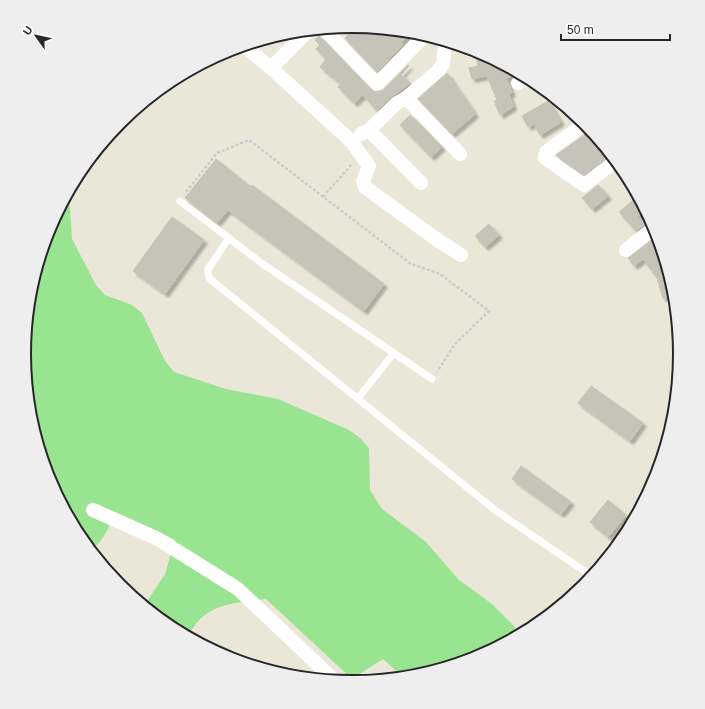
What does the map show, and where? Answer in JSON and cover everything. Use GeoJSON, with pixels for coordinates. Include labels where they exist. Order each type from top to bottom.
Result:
{"type":"FeatureCollection","features":[{"type":"Feature","properties":{"kind":"street"},"geometry":{"type":"LineString","coordinates":[[329,34],[377,84],[420,40]]}},
{"type":"Feature","properties":{"kind":"street"},"geometry":{"type":"LineString","coordinates":[[271,68],[302,37]]}},
{"type":"Feature","properties":{"kind":"street"},"geometry":{"type":"LineString","coordinates":[[351,141],[369,130],[397,103],[406,98],[441,67],[443,46]]}},
{"type":"Feature","properties":{"kind":"street"},"geometry":{"type":"LineString","coordinates":[[249,50],[271,68],[351,141],[369,166],[363,181],[365,187],[436,239],[461,255]]}},
{"type":"Feature","properties":{"kind":"street"},"geometry":{"type":"LineString","coordinates":[[406,98],[460,154]]}},
{"type":"Feature","properties":{"kind":"street"},"geometry":{"type":"LineString","coordinates":[[580,127],[546,152],[545,158],[584,185],[612,164]]}},
{"type":"Feature","properties":{"kind":"street"},"geometry":{"type":"LineString","coordinates":[[369,130],[421,183]]}},
{"type":"Feature","properties":{"kind":"street"},"geometry":{"type":"LineString","coordinates":[[626,250],[650,231]]}},
{"type":"Feature","properties":{"kind":"street"},"geometry":{"type":"LineString","coordinates":[[93,510],[158,539],[238,589],[328,675]]}},
{"type":"Feature","properties":{"kind":"lane"},"geometry":{"type":"LineString","coordinates":[[180,200],[260,262],[432,379]]}},
{"type":"Feature","properties":{"kind":"lane"},"geometry":{"type":"LineString","coordinates":[[228,238],[208,269],[210,279],[495,510],[588,573]]}},
{"type":"Feature","properties":{"kind":"lane"},"geometry":{"type":"LineString","coordinates":[[358,398],[394,353]]}},
{"type":"Feature","properties":{"kind":"path"},"geometry":{"type":"LineString","coordinates":[[180,200],[217,153],[249,140],[411,264],[440,274],[489,311],[455,344],[432,379]]}},
{"type":"Feature","properties":{"kind":"path"},"geometry":{"type":"LineString","coordinates":[[323,197],[361,155]]}},
{"type":"Feature","properties":{"kind":"green space"},"geometry":{"type":"Polygon","coordinates":[[[70,202],[72,239],[96,285],[105,295],[132,305],[142,313],[165,361],[174,372],[226,389],[278,399],[349,430],[360,438],[369,448],[370,490],[382,509],[426,542],[458,579],[492,604],[514,626],[516,631],[476,652],[436,665],[398,672],[383,659],[357,676],[349,676],[266,599],[220,607],[202,617],[191,632],[157,610],[147,601],[165,574],[175,540],[116,512],[109,528],[95,547],[85,533],[55,478],[37,417],[32,376],[32,333],[37,292],[55,231],[70,202]]]}},
{"type":"Feature","properties":{"kind":"building"},"geometry":{"type":"Polygon","coordinates":[[[352,33],[406,38],[401,43],[403,44],[377,72],[345,38],[352,33]]]}},
{"type":"Feature","properties":{"kind":"building"},"geometry":{"type":"Polygon","coordinates":[[[319,36],[374,92],[383,90],[408,65],[409,66],[401,75],[410,83],[391,97],[377,111],[363,95],[354,103],[338,87],[341,84],[320,67],[326,59],[316,49],[320,45],[315,40],[319,36]]]}},
{"type":"Feature","properties":{"kind":"building"},"geometry":{"type":"Polygon","coordinates":[[[476,57],[512,75],[506,79],[512,93],[509,94],[513,107],[500,115],[494,101],[497,100],[487,76],[472,79],[469,68],[478,66],[476,57]]]}},
{"type":"Feature","properties":{"kind":"building"},"geometry":{"type":"Polygon","coordinates":[[[447,73],[475,114],[452,134],[418,99],[447,73]]]}},
{"type":"Feature","properties":{"kind":"building"},"geometry":{"type":"Polygon","coordinates":[[[548,101],[561,122],[540,135],[534,124],[528,127],[522,116],[548,101]]]}},
{"type":"Feature","properties":{"kind":"building"},"geometry":{"type":"Polygon","coordinates":[[[410,115],[442,147],[431,157],[400,125],[410,115]]]}},
{"type":"Feature","properties":{"kind":"building"},"geometry":{"type":"Polygon","coordinates":[[[586,134],[607,158],[584,175],[556,155],[586,134]]]}},
{"type":"Feature","properties":{"kind":"building"},"geometry":{"type":"Polygon","coordinates":[[[216,159],[251,187],[252,185],[384,284],[364,311],[228,210],[217,223],[185,198],[216,159]]]}},
{"type":"Feature","properties":{"kind":"building"},"geometry":{"type":"Polygon","coordinates":[[[598,185],[608,196],[592,209],[582,198],[598,185]]]}},
{"type":"Feature","properties":{"kind":"building"},"geometry":{"type":"Polygon","coordinates":[[[634,199],[641,213],[638,216],[645,224],[636,231],[619,212],[634,199]]]}},
{"type":"Feature","properties":{"kind":"building"},"geometry":{"type":"Polygon","coordinates":[[[172,217],[204,240],[165,294],[133,271],[172,217]]]}},
{"type":"Feature","properties":{"kind":"building"},"geometry":{"type":"Polygon","coordinates":[[[489,224],[499,235],[485,247],[475,236],[489,224]]]}},
{"type":"Feature","properties":{"kind":"building"},"geometry":{"type":"Polygon","coordinates":[[[653,239],[663,271],[668,295],[663,299],[657,278],[643,259],[634,266],[628,258],[653,239]]]}},
{"type":"Feature","properties":{"kind":"building"},"geometry":{"type":"Polygon","coordinates":[[[591,386],[643,423],[630,441],[578,403],[591,386]]]}},
{"type":"Feature","properties":{"kind":"building"},"geometry":{"type":"Polygon","coordinates":[[[521,466],[571,502],[561,514],[512,479],[521,466]]]}},
{"type":"Feature","properties":{"kind":"building"},"geometry":{"type":"Polygon","coordinates":[[[608,500],[626,515],[608,537],[590,522],[608,500]]]}}]}
